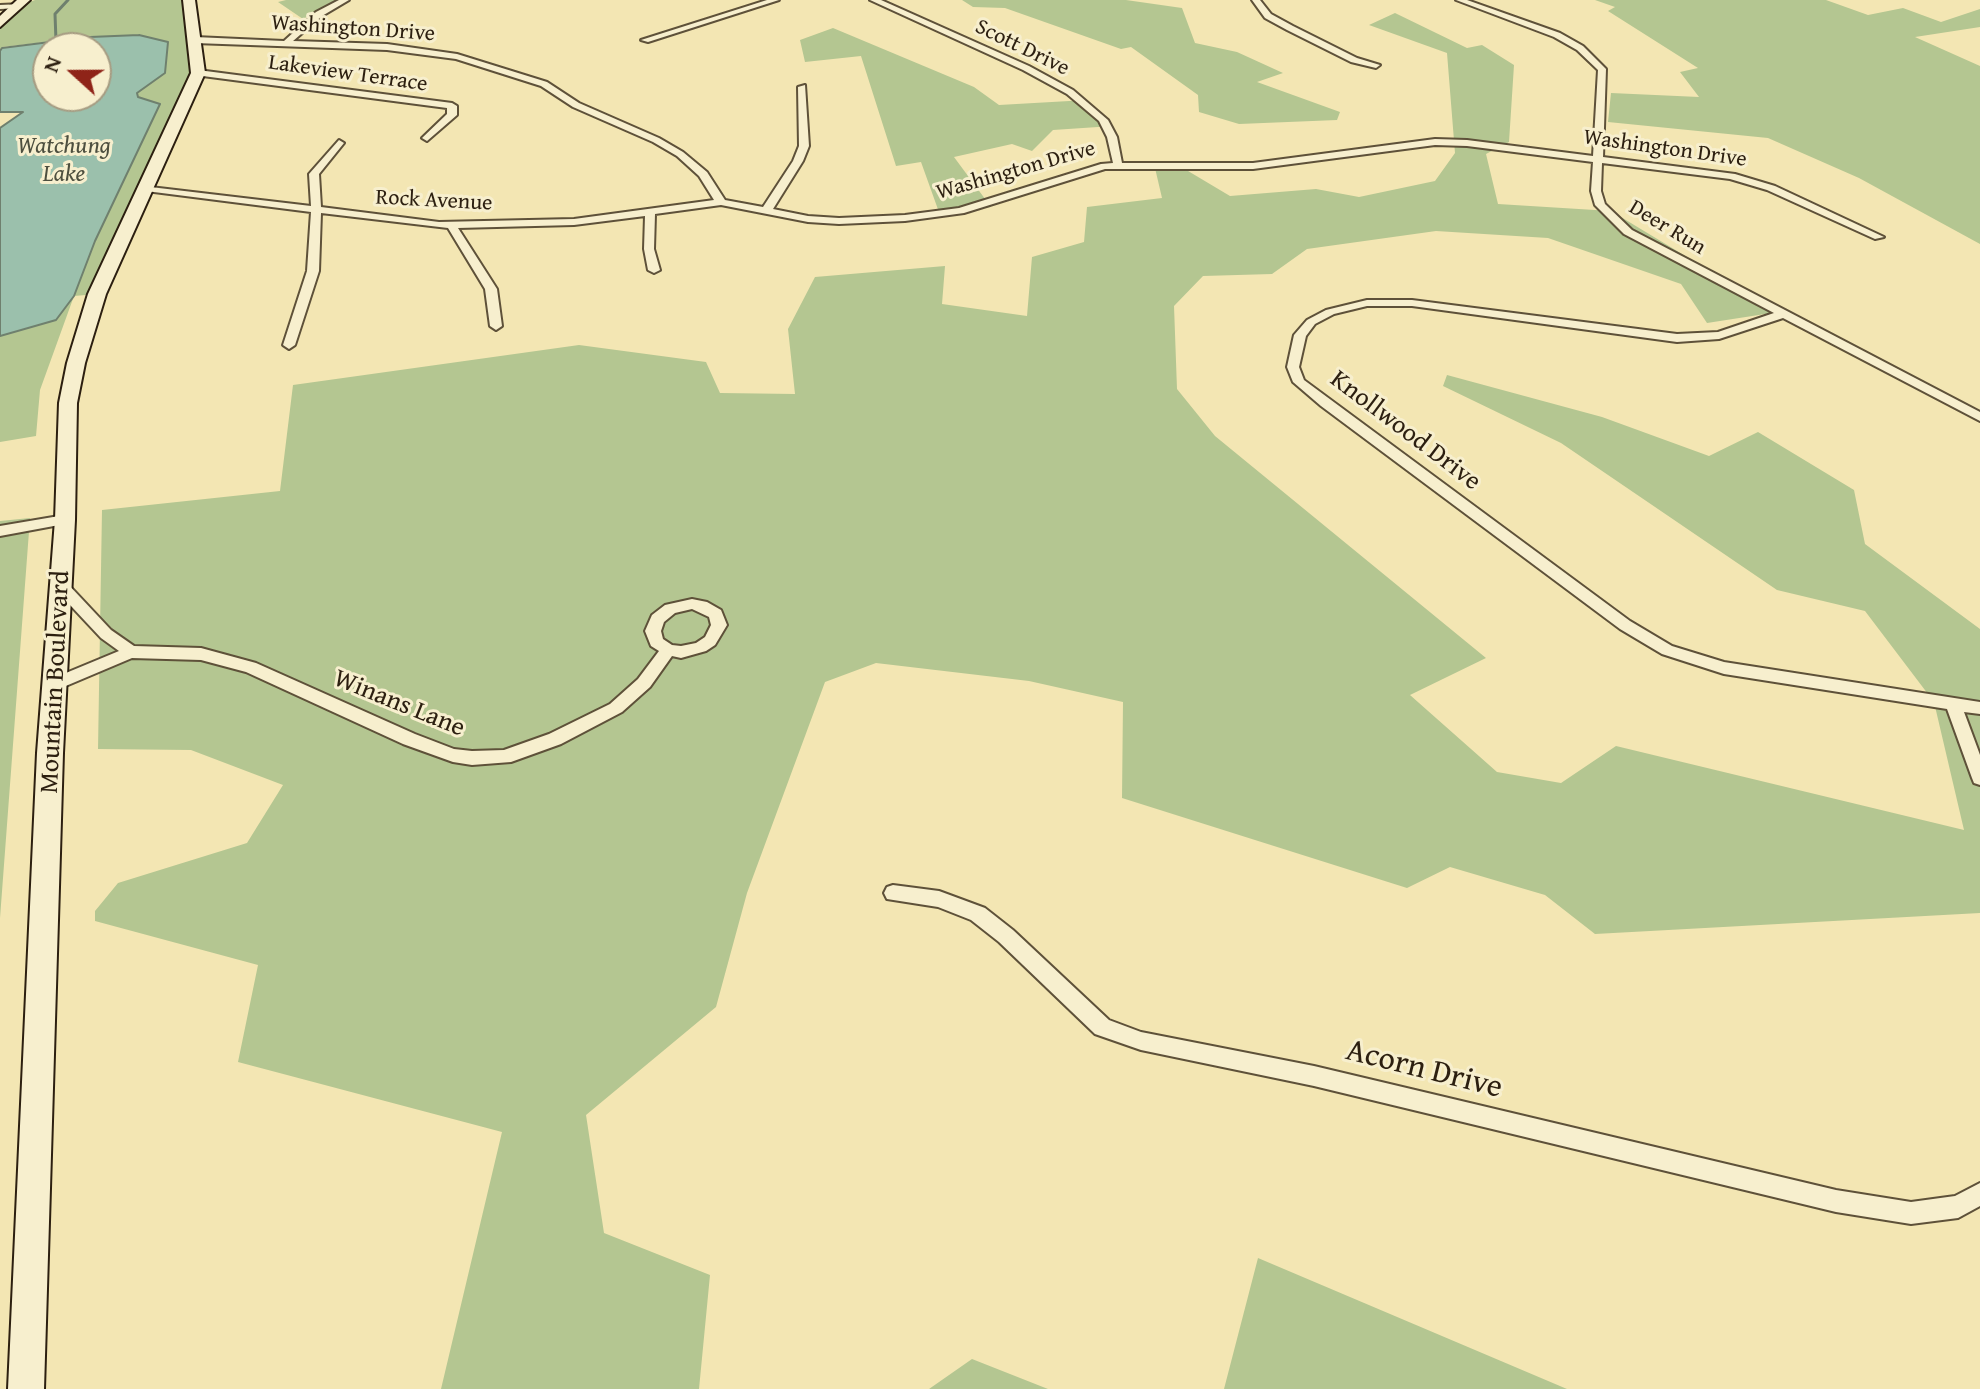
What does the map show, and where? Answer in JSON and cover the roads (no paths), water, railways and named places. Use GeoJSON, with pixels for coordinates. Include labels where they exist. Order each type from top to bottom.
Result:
{"type":"FeatureCollection","features":[{"type":"Feature","properties":{"kind":"street"},"geometry":{"type":"LineString","coordinates":[[0,9],[35,0]]}},
{"type":"Feature","properties":{"kind":"street","name":"Mountain Boulevard"},"geometry":{"type":"LineString","coordinates":[[26,1389],[68,403],[76,363],[97,294],[198,73],[190,0]]}},
{"type":"Feature","properties":{"kind":"street"},"geometry":{"type":"LineString","coordinates":[[286,43],[319,14],[345,0]]}},
{"type":"Feature","properties":{"kind":"street"},"geometry":{"type":"LineString","coordinates":[[645,40],[775,0]]}},
{"type":"Feature","properties":{"kind":"street","name":"Scott Drive"},"geometry":{"type":"LineString","coordinates":[[874,0],[1026,68],[1082,100],[1103,120],[1112,137],[1118,165]]}},
{"type":"Feature","properties":{"kind":"street"},"geometry":{"type":"LineString","coordinates":[[1256,0],[1268,16],[1290,28],[1354,60],[1376,65]]}},
{"type":"Feature","properties":{"kind":"street","name":"Deer Run"},"geometry":{"type":"LineString","coordinates":[[1460,0],[1557,35],[1596,61],[1602,69],[1596,191],[1600,205],[1628,232],[1980,417]]}},
{"type":"Feature","properties":{"kind":"street"},"geometry":{"type":"LineString","coordinates":[[0,23],[19,6]]}},
{"type":"Feature","properties":{"kind":"street","name":"Washington Drive"},"geometry":{"type":"LineString","coordinates":[[195,40],[427,51],[457,57],[544,84],[576,105],[632,128],[680,154],[703,174],[721,202],[839,221],[937,215],[984,205],[1095,168],[1118,165],[1253,166],[1435,142],[1598,159],[1754,182],[1879,237]]}},
{"type":"Feature","properties":{"kind":"street","name":"Lakeview Terrace"},"geometry":{"type":"LineString","coordinates":[[198,73],[452,106],[452,115],[427,138]]}},
{"type":"Feature","properties":{"kind":"street"},"geometry":{"type":"LineString","coordinates":[[766,211],[804,146],[802,87]]}},
{"type":"Feature","properties":{"kind":"street"},"geometry":{"type":"LineString","coordinates":[[289,345],[313,271],[314,174],[339,143]]}},
{"type":"Feature","properties":{"kind":"street","name":"Rock Avenue"},"geometry":{"type":"LineString","coordinates":[[146,188],[451,225],[574,222],[721,202]]}},
{"type":"Feature","properties":{"kind":"street"},"geometry":{"type":"LineString","coordinates":[[650,213],[649,249],[654,270]]}},
{"type":"Feature","properties":{"kind":"street"},"geometry":{"type":"LineString","coordinates":[[451,225],[491,289],[496,326]]}},
{"type":"Feature","properties":{"kind":"street","name":"Knollwood Drive"},"geometry":{"type":"LineString","coordinates":[[1783,314],[1719,335],[1677,338],[1412,303],[1367,303],[1330,312],[1311,322],[1300,335],[1293,367],[1299,382],[1325,403],[1625,625],[1667,650],[1724,668],[1980,708]]}},
{"type":"Feature","properties":{"kind":"street"},"geometry":{"type":"LineString","coordinates":[[0,531],[65,520]]}},
{"type":"Feature","properties":{"kind":"street"},"geometry":{"type":"LineString","coordinates":[[61,586],[106,634],[131,652]]}},
{"type":"Feature","properties":{"kind":"street","name":"Winans Lane"},"geometry":{"type":"LineString","coordinates":[[55,684],[131,652],[201,654],[250,667],[409,739],[453,755],[505,757],[555,739],[616,708],[644,683],[668,650]]}},
{"type":"Feature","properties":{"kind":"street"},"geometry":{"type":"LineString","coordinates":[[1953,703],[1980,778]]}},
{"type":"Feature","properties":{"kind":"street","name":"Acorn Drive"},"geometry":{"type":"LineString","coordinates":[[893,893],[939,899],[978,914],[1006,936],[1102,1027],[1141,1041],[1314,1076],[1836,1201],[1911,1213],[1958,1207],[1980,1194]]}},
{"type":"Feature","properties":{"kind":"water","name":"Watchung Lake"},"geometry":{"type":"Polygon","coordinates":[[[139,35],[168,42],[165,73],[137,93],[138,97],[160,104],[95,241],[74,296],[56,320],[0,336],[0,128],[23,112],[0,112],[2,48],[32,44],[32,112],[112,112],[112,36],[139,35]]]}},
{"type":"Feature","properties":{"kind":"waterway"},"geometry":{"type":"LineString","coordinates":[[56,32],[55,14],[68,0]]}}]}
